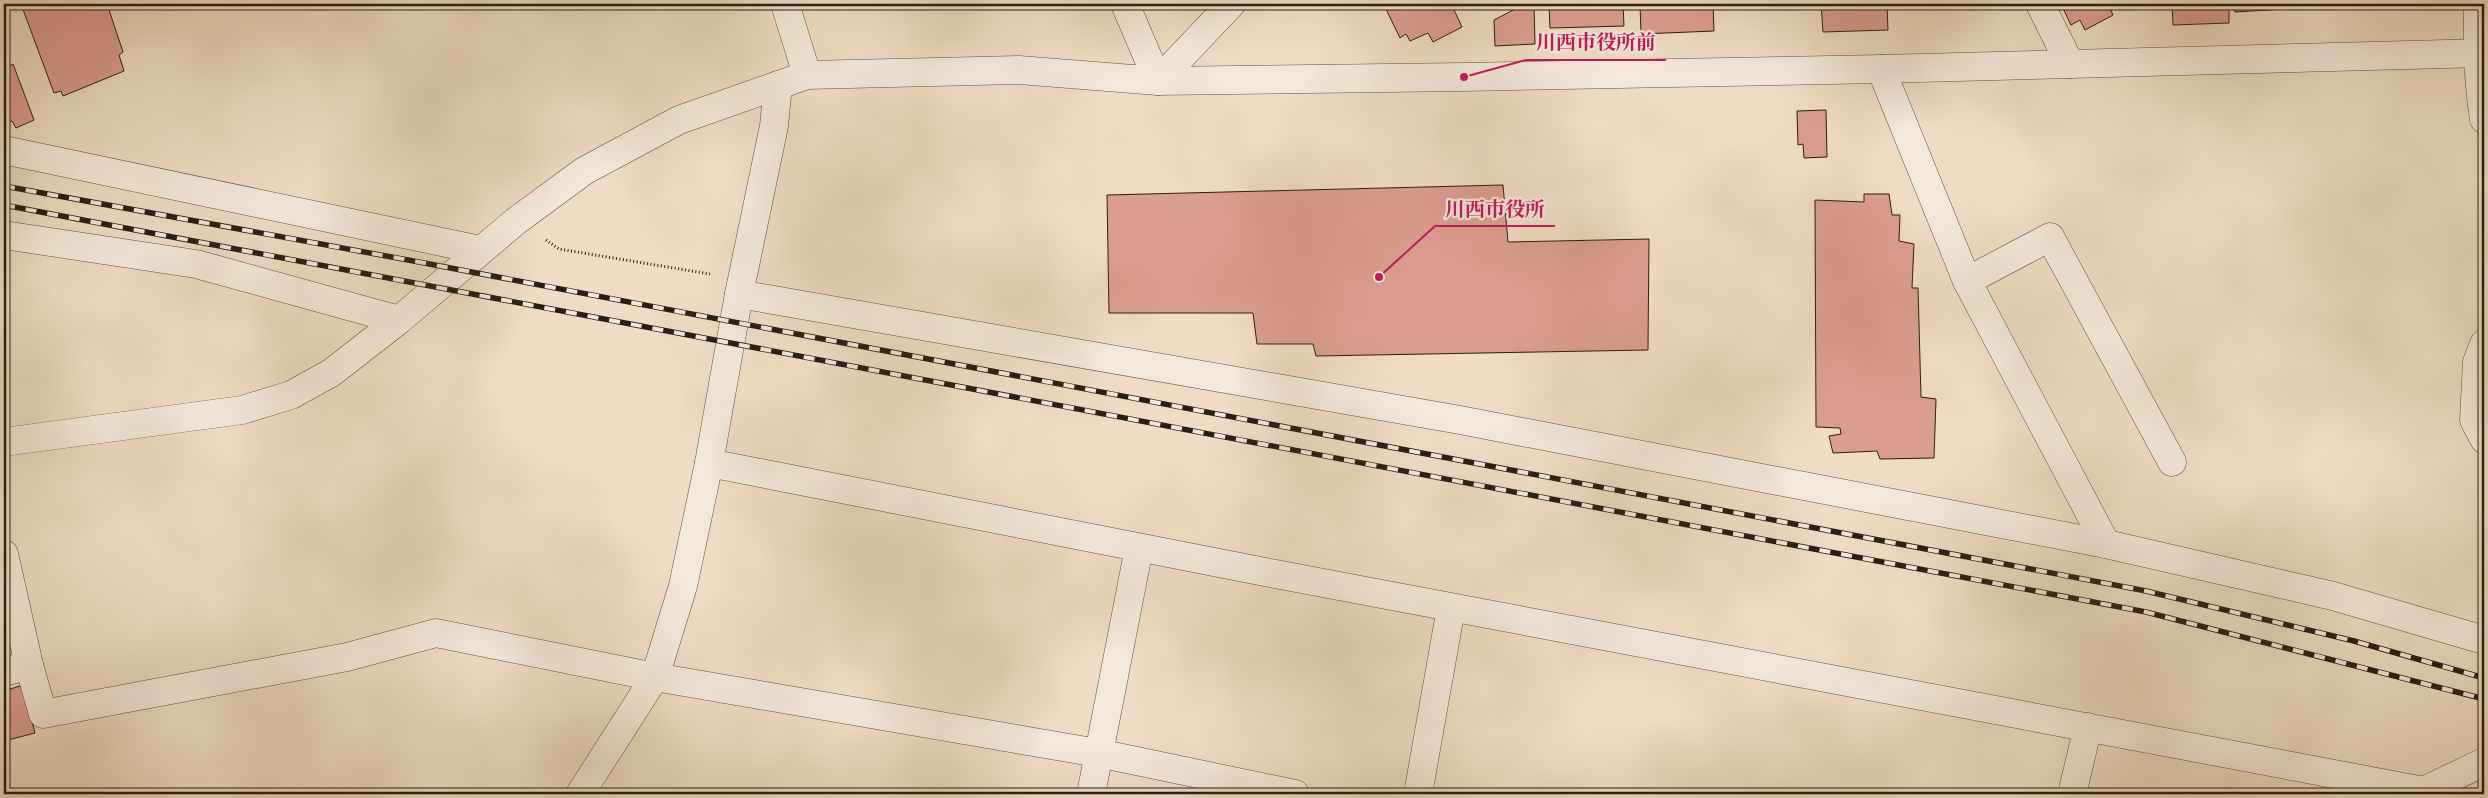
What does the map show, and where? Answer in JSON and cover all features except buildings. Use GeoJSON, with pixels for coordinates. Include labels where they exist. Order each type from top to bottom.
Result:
{"type":"FeatureCollection","features":[{"type":"Feature","properties":{"kind":"street"},"geometry":{"type":"LineString","coordinates":[[785,4],[807,75]]}},
{"type":"Feature","properties":{"kind":"street"},"geometry":{"type":"LineString","coordinates":[[1125,4],[1158,81]]}},
{"type":"Feature","properties":{"kind":"street"},"geometry":{"type":"LineString","coordinates":[[1158,81],[1231,4]]}},
{"type":"Feature","properties":{"kind":"street"},"geometry":{"type":"LineString","coordinates":[[2040,4],[2070,64]]}},
{"type":"Feature","properties":{"kind":"street"},"geometry":{"type":"LineString","coordinates":[[2484,4],[2478,7],[2480,53],[2478,85],[2484,119]]}},
{"type":"Feature","properties":{"kind":"street"},"geometry":{"type":"LineString","coordinates":[[4,442],[242,410],[291,395],[331,373],[399,320],[516,221],[584,171],[679,120],[807,75],[1019,70],[1158,81],[1881,69],[2480,53]]}},
{"type":"Feature","properties":{"kind":"street"},"geometry":{"type":"LineString","coordinates":[[1881,69],[1967,281],[2106,544]]}},
{"type":"Feature","properties":{"kind":"street"},"geometry":{"type":"LineString","coordinates":[[580,794],[655,677],[683,586],[709,463],[739,294],[774,126],[778,85]]}},
{"type":"Feature","properties":{"kind":"street"},"geometry":{"type":"LineString","coordinates":[[4,150],[480,250]]}},
{"type":"Feature","properties":{"kind":"street"},"geometry":{"type":"LineString","coordinates":[[4,235],[196,264],[399,320]]}},
{"type":"Feature","properties":{"kind":"street"},"geometry":{"type":"LineString","coordinates":[[1967,281],[2050,237],[2172,462]]}},
{"type":"Feature","properties":{"kind":"street"},"geometry":{"type":"LineString","coordinates":[[739,294],[1460,420],[2106,544],[2333,596],[2484,640]]}},
{"type":"Feature","properties":{"kind":"street"},"geometry":{"type":"LineString","coordinates":[[2484,344],[2476,362],[2474,420],[2484,439]]}},
{"type":"Feature","properties":{"kind":"street"},"geometry":{"type":"LineString","coordinates":[[709,463],[1139,548],[2088,727],[2421,793],[2484,762]]}},
{"type":"Feature","properties":{"kind":"street"},"geometry":{"type":"LineString","coordinates":[[1091,794],[1139,548]]}},
{"type":"Feature","properties":{"kind":"street"},"geometry":{"type":"LineString","coordinates":[[4,554],[17,669],[43,714],[347,657],[436,633],[655,677],[1098,752],[1295,794]]}},
{"type":"Feature","properties":{"kind":"street"},"geometry":{"type":"LineString","coordinates":[[1418,794],[1452,608]]}},
{"type":"Feature","properties":{"kind":"street"},"geometry":{"type":"LineString","coordinates":[[2072,794],[2088,727]]}},
{"type":"Feature","properties":{"kind":"path"},"geometry":{"type":"LineString","coordinates":[[516,221],[559,249],[712,275],[739,294]]}},
{"type":"Feature","properties":{"kind":"railway"},"geometry":{"type":"LineString","coordinates":[[4,186],[419,262],[2146,591],[2354,641],[2484,678]]}},
{"type":"Feature","properties":{"kind":"railway"},"geometry":{"type":"LineString","coordinates":[[4,205],[2146,612],[2484,699]]}},
{"type":"Feature","properties":{"kind":"place","name":"川西市役所前"},"geometry":{"type":"Point","coordinates":[1464,77]}},
{"type":"Feature","properties":{"kind":"place","name":"川西市役所"},"geometry":{"type":"Point","coordinates":[1379,277]}}]}
